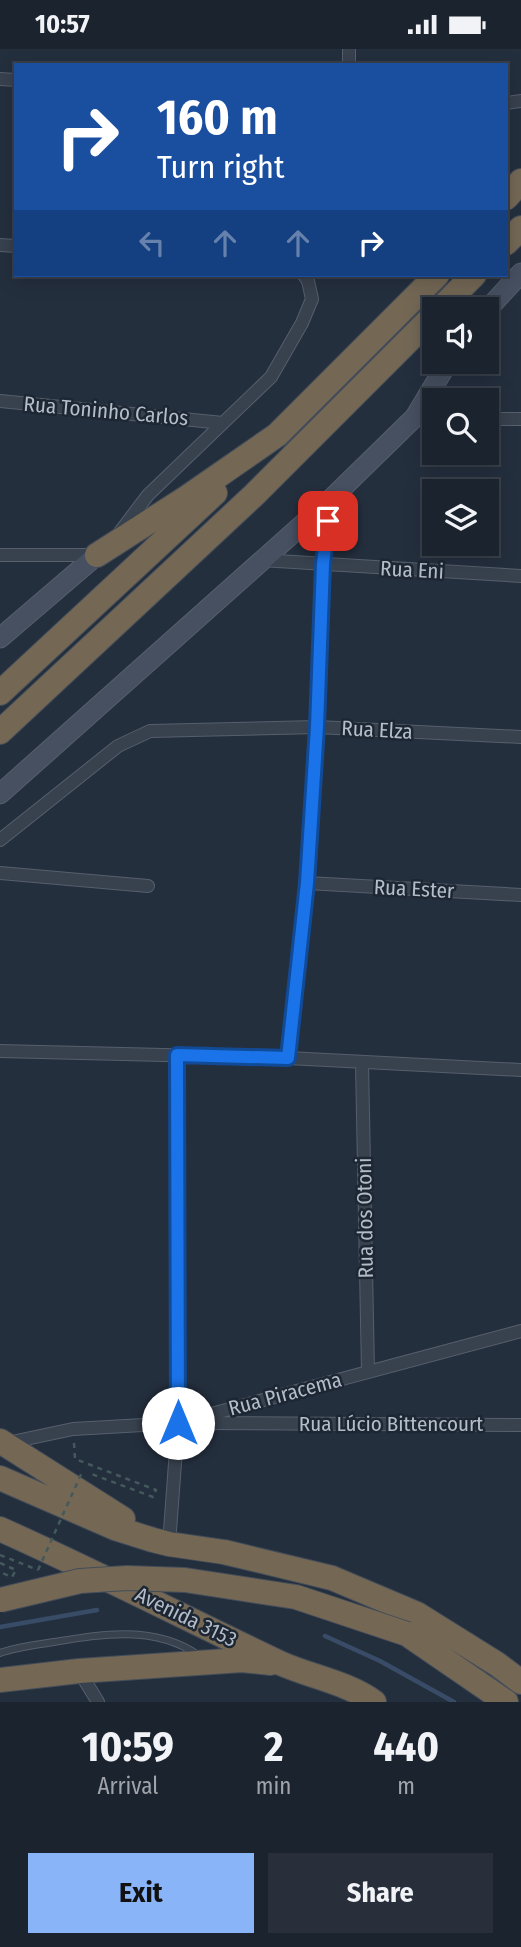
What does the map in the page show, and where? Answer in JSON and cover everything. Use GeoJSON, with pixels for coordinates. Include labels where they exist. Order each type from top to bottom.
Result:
{"type":"FeatureCollection","features":[{"type":"Feature","properties":{"kind":"highway"},"geometry":{"type":"LineString","coordinates":[[508,196],[521,181]]}},
{"type":"Feature","properties":{"kind":"highway"},"geometry":{"type":"LineString","coordinates":[[508,241],[521,228]]}},
{"type":"Feature","properties":{"kind":"highway"},"geometry":{"type":"LineString","coordinates":[[0,693],[277,435],[435,277]]}},
{"type":"Feature","properties":{"kind":"highway"},"geometry":{"type":"LineString","coordinates":[[452,297],[472,277]]}},
{"type":"Feature","properties":{"kind":"highway"},"geometry":{"type":"LineString","coordinates":[[0,732],[254,495],[422,327]]}},
{"type":"Feature","properties":{"kind":"highway"},"geometry":{"type":"LineString","coordinates":[[103,551],[277,435]]}},
{"type":"Feature","properties":{"kind":"highway"},"geometry":{"type":"LineString","coordinates":[[2,1442],[161,1542]]}},
{"type":"Feature","properties":{"kind":"highway"},"geometry":{"type":"LineString","coordinates":[[0,1478],[115,1528],[161,1542],[224,1552],[332,1578],[417,1614],[521,1682]]}},
{"type":"Feature","properties":{"kind":"highway","name":"Avenida 3153"},"geometry":{"type":"LineString","coordinates":[[0,1529],[79,1564],[284,1664],[360,1692],[374,1702]]}},
{"type":"Feature","properties":{"kind":"highway"},"geometry":{"type":"LineString","coordinates":[[0,1600],[80,1581],[127,1579],[185,1580],[296,1597],[407,1634],[506,1702]]}},
{"type":"Feature","properties":{"kind":"highway"},"geometry":{"type":"LineString","coordinates":[[0,1680],[79,1671],[242,1660],[284,1664]]}},
{"type":"Feature","properties":{"kind":"main road"},"geometry":{"type":"LineString","coordinates":[[499,297],[521,273]]}},
{"type":"Feature","properties":{"kind":"main road"},"geometry":{"type":"LineString","coordinates":[[0,794],[261,560],[422,421]]}},
{"type":"Feature","properties":{"kind":"main road"},"geometry":{"type":"LineString","coordinates":[[0,638],[103,551]]}},
{"type":"Feature","properties":{"kind":"street"},"geometry":{"type":"LineString","coordinates":[[0,555],[103,551],[148,495],[217,422],[271,377],[302,323],[312,299],[305,277]]}},
{"type":"Feature","properties":{"kind":"street","name":"Rua Toninho Carlos"},"geometry":{"type":"LineString","coordinates":[[0,401],[217,422]]}},
{"type":"Feature","properties":{"kind":"street"},"geometry":{"type":"LineString","coordinates":[[499,419],[521,419]]}},
{"type":"Feature","properties":{"kind":"street"},"geometry":{"type":"LineString","coordinates":[[288,1058],[307,883],[317,727],[323,564],[330,500]]}},
{"type":"Feature","properties":{"kind":"street","name":"Rua Eni"},"geometry":{"type":"LineString","coordinates":[[261,560],[521,576]]}},
{"type":"Feature","properties":{"kind":"street","name":"Rua Elza"},"geometry":{"type":"LineString","coordinates":[[0,840],[118,746],[150,731],[317,727],[521,737]]}},
{"type":"Feature","properties":{"kind":"street"},"geometry":{"type":"LineString","coordinates":[[0,873],[148,886]]}},
{"type":"Feature","properties":{"kind":"street","name":"Rua Ester"},"geometry":{"type":"LineString","coordinates":[[307,883],[521,895]]}},
{"type":"Feature","properties":{"kind":"street"},"geometry":{"type":"LineString","coordinates":[[0,1051],[288,1058],[521,1070]]}},
{"type":"Feature","properties":{"kind":"street"},"geometry":{"type":"LineString","coordinates":[[161,1542],[178,1423],[177,1055]]}},
{"type":"Feature","properties":{"kind":"street","name":"Rua dos Otoni"},"geometry":{"type":"LineString","coordinates":[[362,1063],[368,1372]]}},
{"type":"Feature","properties":{"kind":"street","name":"Rua Piracema"},"geometry":{"type":"LineString","coordinates":[[2,1442],[73,1429],[178,1423],[521,1331]]}},
{"type":"Feature","properties":{"kind":"street","name":"Rua Lúcio Bittencourt"},"geometry":{"type":"LineString","coordinates":[[178,1423],[521,1425]]}},
{"type":"Feature","properties":{"kind":"street"},"geometry":{"type":"LineString","coordinates":[[79,1671],[98,1702]]}},
{"type":"Feature","properties":{"kind":"lane"},"geometry":{"type":"LineString","coordinates":[[0,1653],[99,1634],[143,1634],[184,1645],[211,1664]]}},
{"type":"Feature","properties":{"kind":"path"},"geometry":{"type":"LineString","coordinates":[[0,1555],[38,1570],[83,1470],[153,1497],[156,1490],[75,1459],[73,1429]]}},
{"type":"Feature","properties":{"kind":"path"},"geometry":{"type":"LineString","coordinates":[[0,1563],[16,1570],[12,1577],[0,1572]]}},
{"type":"Feature","properties":{"kind":"waterway"},"geometry":{"type":"LineString","coordinates":[[0,1627],[97,1610]]}},
{"type":"Feature","properties":{"kind":"waterway"},"geometry":{"type":"LineString","coordinates":[[325,1636],[380,1661],[454,1702]]}},
{"type":"Feature","properties":{"kind":"route"},"geometry":{"type":"LineString","coordinates":[[178,1423],[177,1055],[288,1058],[307,883],[317,727],[323,564],[328,521]]}}]}
